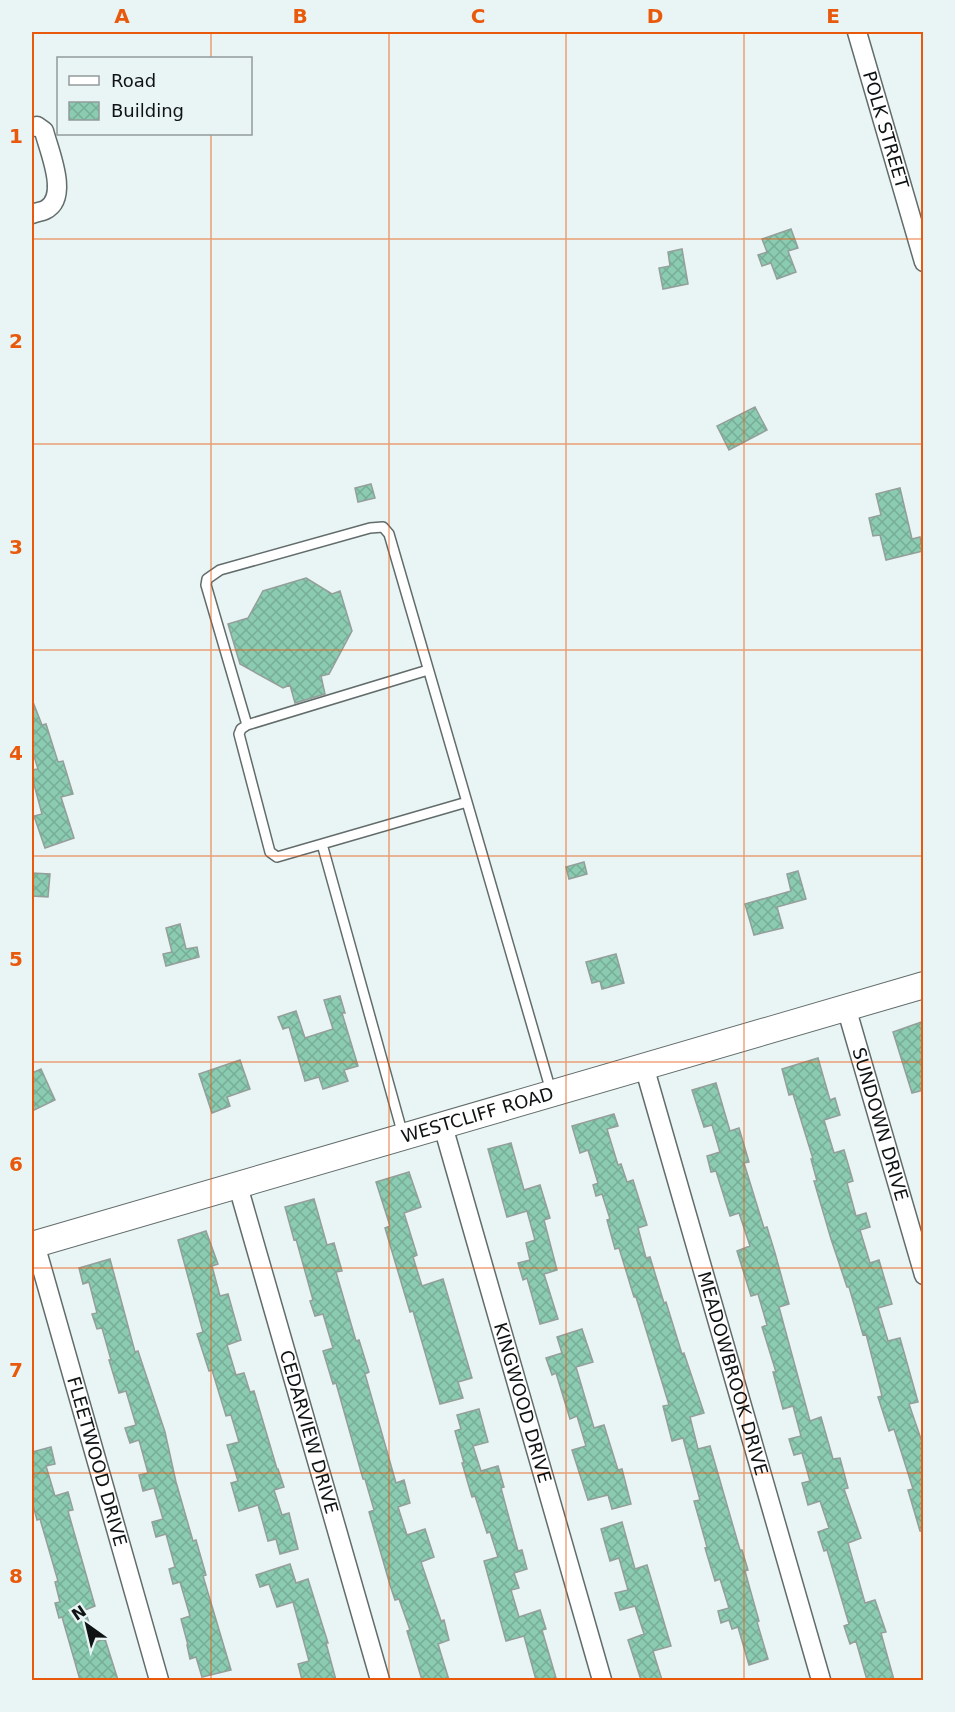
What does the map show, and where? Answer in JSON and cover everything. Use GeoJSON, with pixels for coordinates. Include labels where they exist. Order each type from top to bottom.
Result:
{"type":"FeatureCollection","features":[{"type":"Feature","properties":{"kind":"street","name":"POLK STREET"},"geometry":{"type":"LineString","coordinates":[[857,32],[924,262]]}},
{"type":"Feature","properties":{"kind":"street"},"geometry":{"type":"LineString","coordinates":[[32,127],[37,126],[44,131],[59,186],[55,200],[47,209],[32,213]]}},
{"type":"Feature","properties":{"kind":"street","name":"WESTCLIFF ROAD"},"geometry":{"type":"LineString","coordinates":[[33,1245],[924,985]]}},
{"type":"Feature","properties":{"kind":"street","name":"SUNDOWN DRIVE"},"geometry":{"type":"LineString","coordinates":[[846,1007],[924,1275]]}},
{"type":"Feature","properties":{"kind":"street","name":"MEADOWBROOK DRIVE"},"geometry":{"type":"LineString","coordinates":[[644,1066],[821,1680]]}},
{"type":"Feature","properties":{"kind":"street","name":"KINGWOOD DRIVE"},"geometry":{"type":"LineString","coordinates":[[443,1126],[602,1680]]}},
{"type":"Feature","properties":{"kind":"street","name":"CEDARVIEW DRIVE"},"geometry":{"type":"LineString","coordinates":[[238,1186],[380,1680]]}},
{"type":"Feature","properties":{"kind":"street","name":"FLEETWOOD DRIVE"},"geometry":{"type":"LineString","coordinates":[[33,1245],[159,1680]]}},
{"type":"Feature","properties":{"kind":"lane"},"geometry":{"type":"LineString","coordinates":[[247,725],[206,585],[207,579],[220,570],[370,528],[383,527],[388,534],[552,1093]]}},
{"type":"Feature","properties":{"kind":"lane"},"geometry":{"type":"LineString","coordinates":[[428,670],[247,725],[241,729],[239,734],[270,852],[277,857],[467,802]]}},
{"type":"Feature","properties":{"kind":"lane"},"geometry":{"type":"LineString","coordinates":[[322,844],[403,1137]]}},
{"type":"Feature","properties":{"kind":"building"},"geometry":{"type":"Polygon","coordinates":[[[791,229],[798,248],[788,251],[796,272],[777,279],[771,263],[762,266],[758,255],[767,252],[762,239],[791,229]]]}},
{"type":"Feature","properties":{"kind":"building"},"geometry":{"type":"Polygon","coordinates":[[[682,249],[688,284],[663,289],[659,268],[670,266],[668,252],[682,249]]]}},
{"type":"Feature","properties":{"kind":"building"},"geometry":{"type":"Polygon","coordinates":[[[755,407],[767,430],[729,450],[717,426],[755,407]]]}},
{"type":"Feature","properties":{"kind":"building"},"geometry":{"type":"Polygon","coordinates":[[[371,484],[375,498],[358,502],[355,488],[371,484]]]}},
{"type":"Feature","properties":{"kind":"building"},"geometry":{"type":"Polygon","coordinates":[[[900,488],[912,539],[920,537],[923,551],[886,560],[880,535],[873,536],[869,518],[881,515],[876,494],[900,488]]]}},
{"type":"Feature","properties":{"kind":"building"},"geometry":{"type":"Polygon","coordinates":[[[306,578],[332,594],[340,591],[352,631],[329,674],[321,676],[325,694],[295,703],[290,685],[283,688],[240,664],[228,624],[248,618],[263,591],[306,578]]]}},
{"type":"Feature","properties":{"kind":"building"},"geometry":{"type":"Polygon","coordinates":[[[32,702],[42,725],[46,724],[58,762],[63,761],[73,794],[61,797],[74,838],[45,848],[34,816],[42,814],[32,777],[32,770],[38,769],[32,750],[32,702]]]}},
{"type":"Feature","properties":{"kind":"building"},"geometry":{"type":"Polygon","coordinates":[[[584,862],[587,874],[569,879],[566,867],[584,862]]]}},
{"type":"Feature","properties":{"kind":"building"},"geometry":{"type":"Polygon","coordinates":[[[798,871],[806,899],[777,907],[783,928],[754,935],[745,904],[791,891],[787,874],[798,871]]]}},
{"type":"Feature","properties":{"kind":"building"},"geometry":{"type":"Polygon","coordinates":[[[32,873],[50,874],[48,897],[32,896],[32,873]]]}},
{"type":"Feature","properties":{"kind":"building"},"geometry":{"type":"Polygon","coordinates":[[[180,924],[186,949],[197,947],[199,957],[166,966],[163,954],[172,952],[166,928],[180,924]]]}},
{"type":"Feature","properties":{"kind":"building"},"geometry":{"type":"Polygon","coordinates":[[[616,954],[624,983],[602,989],[600,981],[592,983],[586,962],[616,954]]]}},
{"type":"Feature","properties":{"kind":"building"},"geometry":{"type":"Polygon","coordinates":[[[340,996],[345,1013],[342,1013],[358,1066],[344,1070],[348,1081],[323,1089],[319,1077],[305,1081],[289,1027],[283,1029],[278,1017],[296,1011],[305,1038],[333,1029],[324,1000],[340,996]]]}},
{"type":"Feature","properties":{"kind":"building"},"geometry":{"type":"Polygon","coordinates":[[[924,1021],[924,1090],[912,1093],[893,1032],[924,1021]]]}},
{"type":"Feature","properties":{"kind":"building"},"geometry":{"type":"Polygon","coordinates":[[[818,1058],[830,1100],[835,1098],[840,1115],[824,1120],[834,1153],[844,1150],[853,1181],[847,1183],[856,1216],[866,1213],[870,1227],[860,1230],[870,1263],[879,1260],[892,1304],[878,1308],[888,1341],[900,1338],[918,1402],[909,1404],[921,1439],[924,1438],[924,1531],[920,1531],[908,1490],[913,1489],[894,1429],[889,1431],[878,1397],[882,1396],[866,1334],[863,1335],[849,1287],[847,1287],[831,1239],[814,1181],[817,1181],[811,1159],[813,1159],[793,1094],[789,1095],[782,1069],[818,1058]]]}},
{"type":"Feature","properties":{"kind":"building"},"geometry":{"type":"Polygon","coordinates":[[[240,1060],[250,1089],[227,1097],[230,1106],[212,1113],[199,1074],[240,1060]]]}},
{"type":"Feature","properties":{"kind":"building"},"geometry":{"type":"Polygon","coordinates":[[[41,1069],[55,1100],[32,1111],[32,1073],[41,1069]]]}},
{"type":"Feature","properties":{"kind":"building"},"geometry":{"type":"Polygon","coordinates":[[[716,1083],[730,1131],[739,1128],[749,1162],[744,1163],[764,1228],[767,1227],[775,1253],[789,1304],[779,1307],[810,1421],[821,1417],[833,1459],[840,1458],[848,1488],[844,1489],[861,1538],[848,1543],[865,1603],[875,1600],[886,1632],[881,1633],[894,1680],[867,1680],[856,1641],[850,1644],[844,1626],[849,1624],[827,1550],[824,1551],[818,1532],[829,1528],[820,1501],[808,1505],[802,1483],[810,1481],[802,1453],[794,1455],[789,1439],[801,1436],[793,1406],[783,1409],[773,1372],[776,1372],[762,1327],[767,1325],[758,1294],[751,1296],[737,1251],[750,1246],[739,1213],[730,1216],[716,1171],[711,1172],[707,1156],[720,1152],[712,1125],[704,1127],[692,1090],[716,1083]]]}},
{"type":"Feature","properties":{"kind":"building"},"geometry":{"type":"Polygon","coordinates":[[[614,1114],[618,1126],[607,1129],[618,1165],[621,1164],[627,1182],[633,1180],[647,1225],[638,1228],[646,1258],[650,1257],[664,1303],[666,1302],[704,1413],[690,1417],[698,1449],[710,1446],[748,1570],[745,1571],[768,1659],[749,1665],[738,1627],[732,1629],[729,1620],[721,1623],[718,1611],[729,1608],[720,1579],[715,1581],[705,1548],[707,1547],[694,1501],[700,1500],[683,1438],[672,1441],[663,1406],[669,1405],[636,1297],[634,1297],[619,1248],[615,1249],[607,1220],[610,1219],[602,1194],[596,1196],[593,1185],[598,1183],[588,1150],[580,1153],[572,1126],[614,1114]]]}},
{"type":"Feature","properties":{"kind":"building"},"geometry":{"type":"Polygon","coordinates":[[[511,1143],[524,1190],[540,1185],[550,1218],[544,1220],[557,1270],[544,1274],[558,1319],[540,1324],[527,1278],[523,1280],[518,1263],[530,1260],[526,1243],[535,1240],[527,1211],[507,1217],[488,1149],[511,1143]]]}},
{"type":"Feature","properties":{"kind":"building"},"geometry":{"type":"Polygon","coordinates":[[[409,1172],[421,1207],[404,1213],[417,1255],[413,1257],[422,1286],[443,1279],[472,1378],[458,1382],[463,1398],[440,1404],[413,1311],[410,1312],[385,1228],[390,1226],[376,1182],[409,1172]]]}},
{"type":"Feature","properties":{"kind":"building"},"geometry":{"type":"Polygon","coordinates":[[[314,1199],[327,1245],[334,1243],[342,1271],[336,1272],[356,1341],[359,1340],[369,1372],[365,1374],[396,1483],[404,1480],[410,1503],[398,1507],[407,1535],[425,1529],[434,1557],[421,1562],[441,1621],[444,1620],[449,1640],[438,1644],[449,1680],[422,1680],[407,1631],[410,1630],[399,1599],[395,1600],[369,1512],[374,1510],[365,1479],[363,1479],[336,1383],[333,1384],[323,1351],[333,1348],[323,1314],[315,1316],[310,1301],[313,1300],[285,1207],[314,1199]]]}},
{"type":"Feature","properties":{"kind":"building"},"geometry":{"type":"Polygon","coordinates":[[[206,1231],[218,1264],[212,1266],[220,1296],[228,1294],[241,1340],[227,1345],[236,1375],[244,1373],[250,1392],[254,1391],[284,1487],[274,1490],[282,1515],[289,1513],[298,1549],[280,1554],[276,1539],[268,1541],[258,1505],[239,1511],[231,1483],[238,1481],[227,1445],[239,1442],[231,1415],[226,1416],[212,1370],[209,1371],[197,1334],[203,1332],[178,1240],[206,1231]]]}},
{"type":"Feature","properties":{"kind":"building"},"geometry":{"type":"Polygon","coordinates":[[[110,1259],[135,1352],[138,1351],[165,1432],[176,1482],[193,1541],[196,1540],[206,1575],[203,1576],[231,1670],[202,1677],[196,1657],[190,1659],[181,1619],[190,1616],[180,1582],[173,1584],[169,1569],[175,1567],[166,1534],[156,1537],[152,1522],[163,1519],[154,1488],[143,1491],[139,1475],[148,1473],[139,1440],[130,1443],[125,1428],[136,1425],[126,1391],[119,1393],[102,1328],[97,1329],[92,1314],[97,1313],[89,1282],[83,1284],[79,1268],[110,1259]]]}},
{"type":"Feature","properties":{"kind":"building"},"geometry":{"type":"Polygon","coordinates":[[[582,1329],[593,1362],[576,1367],[594,1428],[604,1425],[618,1470],[622,1469],[631,1504],[612,1509],[608,1495],[588,1500],[572,1450],[586,1446],[577,1416],[570,1419],[556,1373],[552,1375],[546,1358],[562,1353],[557,1337],[582,1329]]]}},
{"type":"Feature","properties":{"kind":"building"},"geometry":{"type":"Polygon","coordinates":[[[479,1409],[488,1442],[473,1446],[481,1471],[498,1466],[504,1487],[501,1488],[518,1551],[522,1550],[527,1569],[514,1573],[519,1588],[511,1590],[519,1617],[540,1610],[546,1629],[542,1630],[556,1678],[536,1680],[524,1636],[506,1641],[484,1561],[498,1557],[490,1532],[487,1533],[475,1496],[472,1497],[455,1431],[461,1429],[457,1415],[479,1409]]]}},
{"type":"Feature","properties":{"kind":"building"},"geometry":{"type":"Polygon","coordinates":[[[51,1447],[55,1464],[46,1466],[55,1496],[68,1492],[73,1510],[68,1511],[95,1606],[85,1610],[95,1642],[105,1639],[118,1680],[80,1680],[62,1617],[59,1618],[55,1603],[60,1602],[55,1582],[58,1581],[40,1519],[37,1520],[32,1501],[32,1452],[51,1447]]]}},
{"type":"Feature","properties":{"kind":"building"},"geometry":{"type":"Polygon","coordinates":[[[622,1522],[635,1569],[647,1565],[671,1646],[653,1651],[662,1680],[641,1680],[628,1640],[644,1634],[635,1606],[620,1610],[615,1593],[628,1590],[619,1558],[610,1561],[601,1529],[622,1522]]]}},
{"type":"Feature","properties":{"kind":"building"},"geometry":{"type":"Polygon","coordinates":[[[290,1564],[296,1583],[308,1579],[328,1643],[326,1643],[336,1680],[302,1680],[298,1664],[309,1661],[293,1602],[277,1607],[269,1584],[260,1587],[256,1575],[290,1564]]]}}]}
